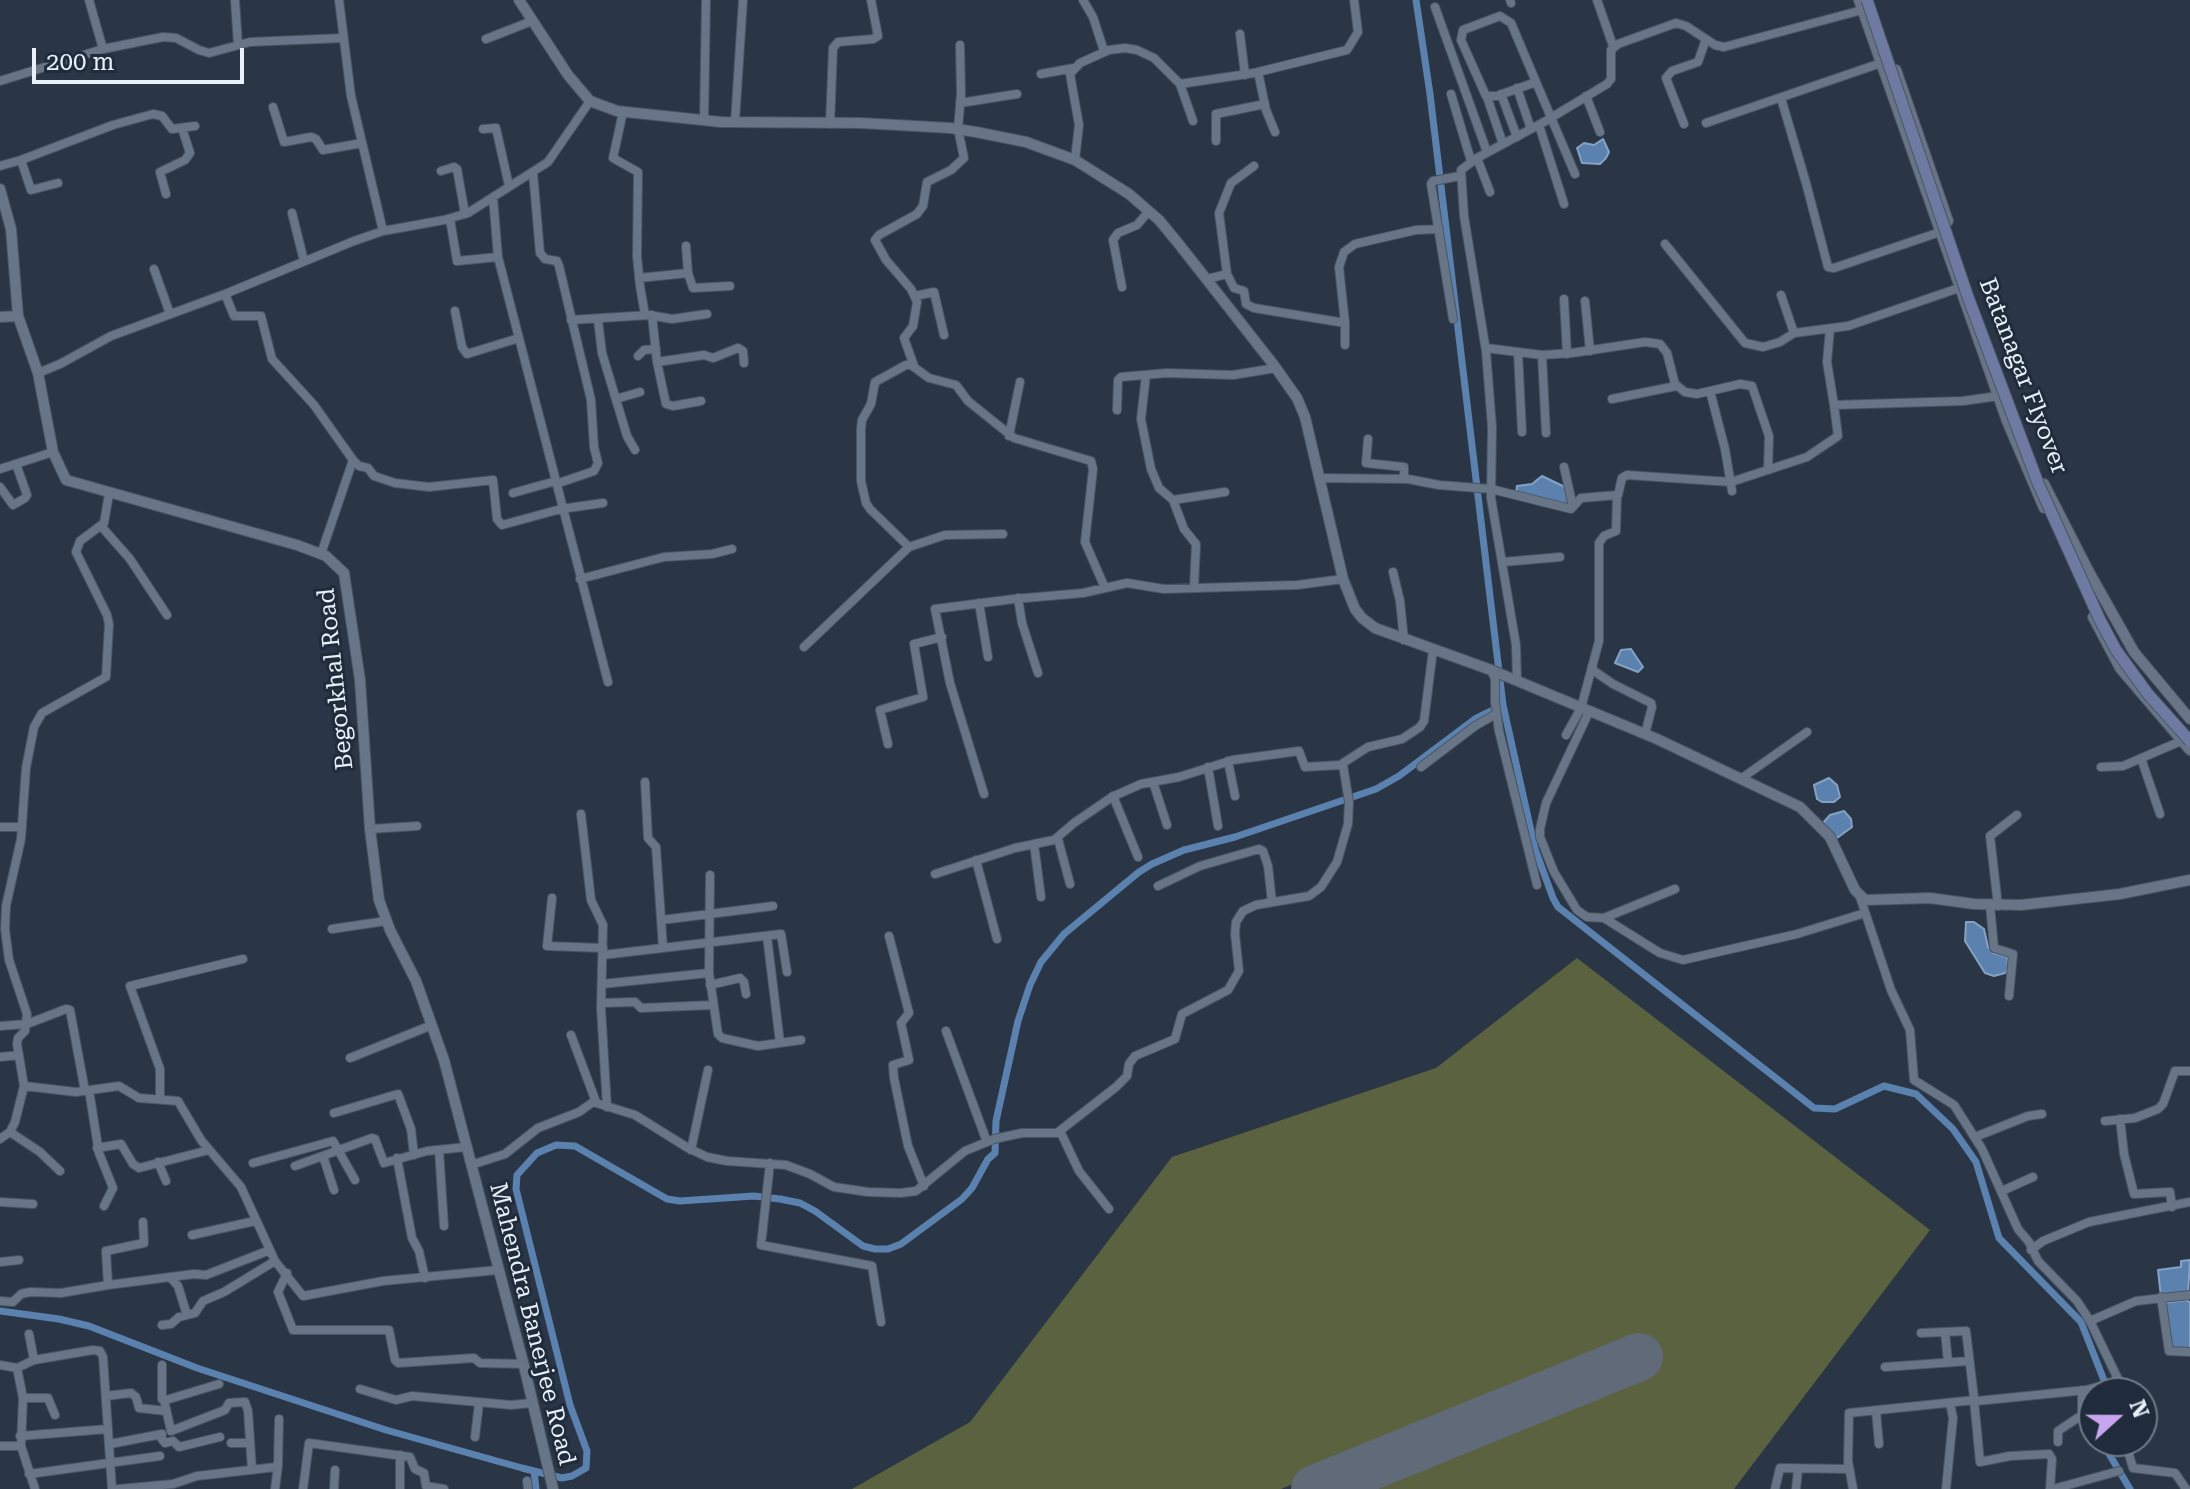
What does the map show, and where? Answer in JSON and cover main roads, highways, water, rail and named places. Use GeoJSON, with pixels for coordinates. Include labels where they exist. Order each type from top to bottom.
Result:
{"type":"FeatureCollection","features":[{"type":"Feature","properties":{"kind":"main road","name":"Batanagar Flyover"},"geometry":{"type":"LineString","coordinates":[[1867,3],[1968,297],[2038,483],[2116,650],[2186,741]]}},
{"type":"Feature","properties":{"kind":"water"},"geometry":{"type":"Polygon","coordinates":[[[1603,139],[1609,152],[1606,158],[1600,164],[1582,163],[1577,148],[1584,143],[1594,145],[1603,139]]]}},
{"type":"Feature","properties":{"kind":"water"},"geometry":{"type":"Polygon","coordinates":[[[1542,476],[1569,489],[1570,505],[1544,506],[1515,498],[1517,486],[1532,484],[1542,476]]]}},
{"type":"Feature","properties":{"kind":"water"},"geometry":{"type":"Polygon","coordinates":[[[1631,649],[1643,667],[1638,672],[1615,663],[1621,650],[1631,649]]]}},
{"type":"Feature","properties":{"kind":"water"},"geometry":{"type":"Polygon","coordinates":[[[1829,778],[1837,785],[1840,797],[1834,802],[1822,802],[1817,799],[1814,785],[1829,778]]]}},
{"type":"Feature","properties":{"kind":"water"},"geometry":{"type":"Polygon","coordinates":[[[1844,811],[1851,819],[1852,827],[1837,838],[1823,823],[1830,815],[1844,811]]]}},
{"type":"Feature","properties":{"kind":"water"},"geometry":{"type":"Polygon","coordinates":[[[1966,922],[1974,922],[1984,929],[1988,947],[1993,953],[2007,957],[2008,969],[2005,973],[1994,976],[1985,973],[1965,941],[1966,922]]]}},
{"type":"Feature","properties":{"kind":"water"},"geometry":{"type":"Polygon","coordinates":[[[2190,1260],[2188,1295],[2161,1297],[2158,1270],[2181,1267],[2181,1261],[2190,1260]]]}},
{"type":"Feature","properties":{"kind":"water"},"geometry":{"type":"Polygon","coordinates":[[[2187,1300],[2190,1303],[2190,1349],[2181,1350],[2168,1346],[2164,1303],[2187,1300]]]}},
{"type":"Feature","properties":{"kind":"waterway"},"geometry":{"type":"LineString","coordinates":[[1416,0],[1503,705],[1535,849],[1553,898],[1558,907],[1814,1108],[1835,1109],[1884,1086],[1916,1094],[1953,1129],[1976,1162],[1999,1238],[2081,1322],[2103,1377]]}},
{"type":"Feature","properties":{"kind":"waterway"},"geometry":{"type":"LineString","coordinates":[[0,1311],[89,1326],[197,1368],[386,1430],[562,1478],[572,1476],[586,1468],[587,1451],[570,1405],[516,1189],[517,1175],[537,1153],[556,1145],[575,1146],[667,1199],[680,1201],[754,1196],[780,1199],[800,1203],[815,1211],[863,1246],[888,1249],[901,1244],[962,1199],[995,1153],[996,1121],[1018,1021],[1041,962],[1064,934],[1152,864],[1184,850],[1235,837],[1376,789],[1399,776],[1475,719],[1503,705]]}},
{"type":"Feature","properties":{"kind":"waterway"},"geometry":{"type":"LineString","coordinates":[[2111,1457],[2130,1489]]}},
{"type":"Feature","properties":{"kind":"waterway"},"geometry":{"type":"LineString","coordinates":[[534,1471],[536,1489]]}}]}
